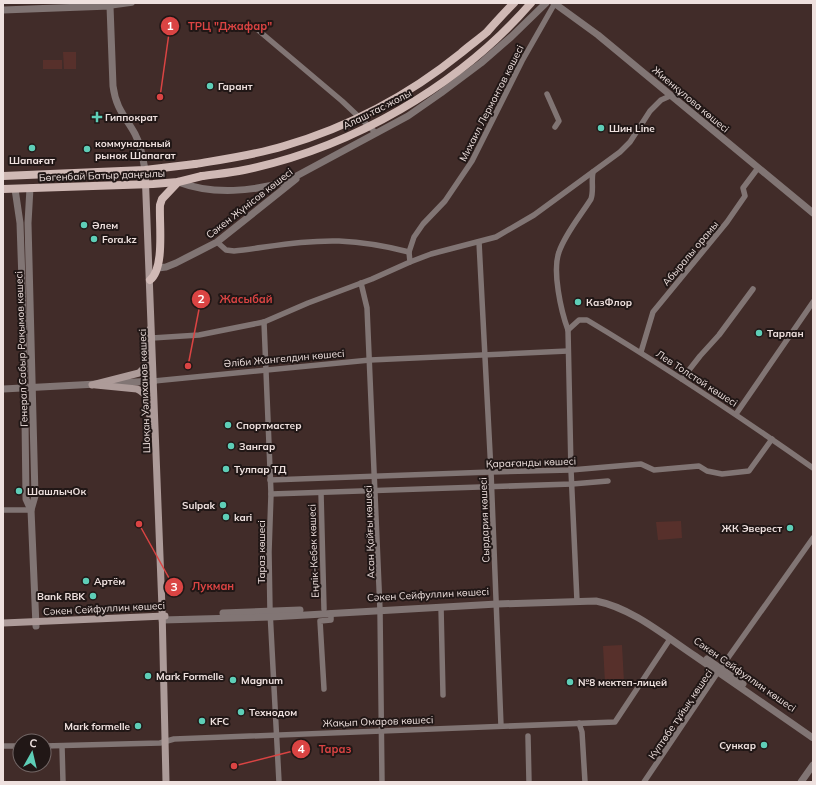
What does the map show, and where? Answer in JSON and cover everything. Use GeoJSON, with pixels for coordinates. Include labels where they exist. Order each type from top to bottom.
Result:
{"type":"FeatureCollection","features":[{"type":"Feature","properties":{"kind":"main road","name":"Алаш тас жолы"},"geometry":{"type":"LineString","coordinates":[[195,164],[252,155],[285,146],[315,136],[358,118],[405,93],[446,65],[486,32],[514,3]]}},
{"type":"Feature","properties":{"kind":"main road","name":"Алаш тас жолы"},"geometry":{"type":"LineString","coordinates":[[202,176],[244,170],[303,153],[349,135],[395,113],[436,87],[476,57],[510,26],[531,3]]}},
{"type":"Feature","properties":{"kind":"main road","name":"Бөгенбай Батыр даңғылы"},"geometry":{"type":"LineString","coordinates":[[3,176],[145,170],[195,164]]}},
{"type":"Feature","properties":{"kind":"main road","name":"Шоқан Уәлиханов көшесі"},"geometry":{"type":"LineString","coordinates":[[145,170],[163,617],[166,782]]}},
{"type":"Feature","properties":{"kind":"main road","name":"Бөгенбай Батыр даңғылы"},"geometry":{"type":"LineString","coordinates":[[3,189],[178,182],[202,176]]}},
{"type":"Feature","properties":{"kind":"main road"},"geometry":{"type":"LineString","coordinates":[[150,280],[155,277],[158,268],[161,244],[160,205],[162,199],[178,182]]}},
{"type":"Feature","properties":{"kind":"main road"},"geometry":{"type":"LineString","coordinates":[[92,385],[132,375],[143,370],[145,367],[147,340],[152,325]]}},
{"type":"Feature","properties":{"kind":"main road"},"geometry":{"type":"LineString","coordinates":[[92,385],[137,389],[143,392],[146,397],[148,411],[156,432]]}},
{"type":"Feature","properties":{"kind":"main road","name":"Сәкен Сейфуллин көшесі"},"geometry":{"type":"LineString","coordinates":[[3,628],[36,624],[163,617]]}},
{"type":"Feature","properties":{"kind":"main road","name":"Сәкен Сейфуллин көшесі"},"geometry":{"type":"LineString","coordinates":[[3,623],[36,624]]}},
{"type":"Feature","properties":{"kind":"street"},"geometry":{"type":"LineString","coordinates":[[3,10],[110,6],[132,3]]}},
{"type":"Feature","properties":{"kind":"street"},"geometry":{"type":"LineString","coordinates":[[178,182],[191,187],[227,191],[271,186],[289,180],[408,116],[481,63],[511,38],[546,3]]}},
{"type":"Feature","properties":{"kind":"street","name":"Жиенқұлова көшесі"},"geometry":{"type":"LineString","coordinates":[[555,3],[598,35],[813,213]]}},
{"type":"Feature","properties":{"kind":"street","name":"Михаил Лермонтов көшесі"},"geometry":{"type":"LineString","coordinates":[[410,262],[409,252],[414,237],[422,224],[445,201],[472,161],[522,61],[555,3]]}},
{"type":"Feature","properties":{"kind":"street","name":"Шоқан Уәлиханов көшесі"},"geometry":{"type":"LineString","coordinates":[[110,6],[114,97],[126,121],[136,134],[145,170]]}},
{"type":"Feature","properties":{"kind":"street"},"geometry":{"type":"LineString","coordinates":[[258,30],[342,101],[376,133]]}},
{"type":"Feature","properties":{"kind":"street"},"geometry":{"type":"LineString","coordinates":[[547,94],[559,121],[555,128]]}},
{"type":"Feature","properties":{"kind":"street"},"geometry":{"type":"LineString","coordinates":[[152,338],[199,335],[264,322],[431,254],[496,237],[534,215],[620,152],[630,142],[650,111],[660,100],[670,96]]}},
{"type":"Feature","properties":{"kind":"street","name":"Абыралы орамы"},"geometry":{"type":"LineString","coordinates":[[641,352],[653,312],[727,222],[745,196],[743,188],[758,168]]}},
{"type":"Feature","properties":{"kind":"street","name":"Сәкен Жүнісов көшесі"},"geometry":{"type":"LineString","coordinates":[[158,268],[176,263],[217,242],[307,170]]}},
{"type":"Feature","properties":{"kind":"street"},"geometry":{"type":"LineString","coordinates":[[577,599],[568,330],[564,318],[556,270],[557,259],[565,239],[593,194],[593,172]]}},
{"type":"Feature","properties":{"kind":"street","name":"Генерал Сабыр Рақымов көшесі"},"geometry":{"type":"LineString","coordinates":[[30,188],[28,223],[35,496],[31,510],[36,624]]}},
{"type":"Feature","properties":{"kind":"street","name":"Генерал Сабыр Рақымов көшесі"},"geometry":{"type":"LineString","coordinates":[[15,189],[20,223],[25,387],[26,499],[31,510]]}},
{"type":"Feature","properties":{"kind":"street"},"geometry":{"type":"LineString","coordinates":[[20,223],[28,223]]}},
{"type":"Feature","properties":{"kind":"street"},"geometry":{"type":"LineString","coordinates":[[217,242],[226,250],[234,251],[298,243],[337,241],[389,247],[409,252]]}},
{"type":"Feature","properties":{"kind":"street","name":"Сырдария көшесі"},"geometry":{"type":"LineString","coordinates":[[479,242],[492,487],[501,726]]}},
{"type":"Feature","properties":{"kind":"street","name":"Асан Қайғы көшесі"},"geometry":{"type":"LineString","coordinates":[[361,283],[367,308],[376,477],[380,608],[380,730],[382,782]]}},
{"type":"Feature","properties":{"kind":"street"},"geometry":{"type":"LineString","coordinates":[[682,379],[753,289]]}},
{"type":"Feature","properties":{"kind":"street"},"geometry":{"type":"LineString","coordinates":[[736,414],[813,302]]}},
{"type":"Feature","properties":{"kind":"street","name":"Лев Толстой көшесі"},"geometry":{"type":"LineString","coordinates":[[568,330],[579,320],[586,320],[641,352],[736,414],[813,468]]}},
{"type":"Feature","properties":{"kind":"street","name":"Тараз көшесі"},"geometry":{"type":"LineString","coordinates":[[264,322],[271,494],[269,552],[270,614],[278,734],[279,782]]}},
{"type":"Feature","properties":{"kind":"street","name":"Әліби Жангелдин көшесі"},"geometry":{"type":"LineString","coordinates":[[3,389],[154,381],[370,360],[568,352]]}},
{"type":"Feature","properties":{"kind":"street","name":"Қарағанды көшесі"},"geometry":{"type":"LineString","coordinates":[[270,480],[572,470],[641,464],[654,470],[699,466],[707,471],[722,474],[749,471],[772,439]]}},
{"type":"Feature","properties":{"kind":"street"},"geometry":{"type":"LineString","coordinates":[[271,494],[572,484],[608,481]]}},
{"type":"Feature","properties":{"kind":"street","name":"Еңлік-Кебек көшесі"},"geometry":{"type":"LineString","coordinates":[[321,493],[324,609]]}},
{"type":"Feature","properties":{"kind":"street"},"geometry":{"type":"LineString","coordinates":[[3,510],[31,510]]}},
{"type":"Feature","properties":{"kind":"street","name":"Күлтөбе тұйық көшесі"},"geometry":{"type":"LineString","coordinates":[[644,782],[720,670],[813,538]]}},
{"type":"Feature","properties":{"kind":"street","name":"Сәкен Сейфуллин көшесі"},"geometry":{"type":"LineString","coordinates":[[163,617],[331,612],[380,608],[603,598],[627,607],[813,734]]}},
{"type":"Feature","properties":{"kind":"street","name":"Сәкен Сейфуллин көшесі"},"geometry":{"type":"LineString","coordinates":[[577,599],[609,604],[634,616],[720,670],[813,738]]}},
{"type":"Feature","properties":{"kind":"street","name":"Сәкен Сейфуллин көшесі"},"geometry":{"type":"LineString","coordinates":[[270,614],[324,609],[441,607],[497,602]]}},
{"type":"Feature","properties":{"kind":"street","name":"Сәкен Сейфуллин көшесі"},"geometry":{"type":"LineString","coordinates":[[441,607],[443,696]]}},
{"type":"Feature","properties":{"kind":"street"},"geometry":{"type":"LineString","coordinates":[[324,689],[320,621],[331,620],[331,612]]}},
{"type":"Feature","properties":{"kind":"street","name":"Жақып Омаров көшесі"},"geometry":{"type":"LineString","coordinates":[[52,746],[160,743],[174,739],[278,734],[615,722],[670,639]]}},
{"type":"Feature","properties":{"kind":"street"},"geometry":{"type":"LineString","coordinates":[[579,723],[582,732],[585,782]]}},
{"type":"Feature","properties":{"kind":"street"},"geometry":{"type":"LineString","coordinates":[[528,736],[528,782]]}},
{"type":"Feature","properties":{"kind":"street"},"geometry":{"type":"LineString","coordinates":[[62,746],[63,782]]}},
{"type":"Feature","properties":{"kind":"street"},"geometry":{"type":"LineString","coordinates":[[801,782],[813,765]]}},
{"type":"Feature","properties":{"kind":"shaded area"},"geometry":{"type":"Polygon","coordinates":[[[63,52],[76,52],[76,69],[64,69],[63,52]]]}},
{"type":"Feature","properties":{"kind":"shaded area"},"geometry":{"type":"Polygon","coordinates":[[[43,60],[62,60],[62,69],[43,69],[43,60]]]}},
{"type":"Feature","properties":{"kind":"shaded area"},"geometry":{"type":"Polygon","coordinates":[[[681,521],[682,538],[658,540],[656,522],[681,521]]]}},
{"type":"Feature","properties":{"kind":"shaded area"},"geometry":{"type":"Polygon","coordinates":[[[622,645],[624,682],[605,683],[603,646],[622,645]]]}},
{"type":"Feature","properties":{"kind":"place","name":"Гарант"},"geometry":{"type":"Point","coordinates":[210,86]}},
{"type":"Feature","properties":{"kind":"place","name":"ТРЦ \"Джафар\""},"geometry":{"type":"Point","coordinates":[160,97]}},
{"type":"Feature","properties":{"kind":"place","name":"Гиппократ"},"geometry":{"type":"Point","coordinates":[97,117]}},
{"type":"Feature","properties":{"kind":"place","name":"Шин Line"},"geometry":{"type":"Point","coordinates":[601,128]}},
{"type":"Feature","properties":{"kind":"place","name":"Шапағат"},"geometry":{"type":"Point","coordinates":[32,148]}},
{"type":"Feature","properties":{"kind":"place","name":"коммунальный рынок Шапагат"},"geometry":{"type":"Point","coordinates":[87,149]}},
{"type":"Feature","properties":{"kind":"place","name":"Әлем"},"geometry":{"type":"Point","coordinates":[84,225]}},
{"type":"Feature","properties":{"kind":"place","name":"Fora.kz"},"geometry":{"type":"Point","coordinates":[94,239]}},
{"type":"Feature","properties":{"kind":"place","name":"КазФлор"},"geometry":{"type":"Point","coordinates":[578,302]}},
{"type":"Feature","properties":{"kind":"place","name":"Тарлан"},"geometry":{"type":"Point","coordinates":[759,333]}},
{"type":"Feature","properties":{"kind":"place","name":"Жасыбай"},"geometry":{"type":"Point","coordinates":[188,366]}},
{"type":"Feature","properties":{"kind":"place","name":"Спортмастер"},"geometry":{"type":"Point","coordinates":[228,425]}},
{"type":"Feature","properties":{"kind":"place","name":"Зангар"},"geometry":{"type":"Point","coordinates":[231,446]}},
{"type":"Feature","properties":{"kind":"place","name":"Тулпар ТД"},"geometry":{"type":"Point","coordinates":[226,469]}},
{"type":"Feature","properties":{"kind":"place","name":"ШашлычОк"},"geometry":{"type":"Point","coordinates":[19,491]}},
{"type":"Feature","properties":{"kind":"place","name":"Sulpak"},"geometry":{"type":"Point","coordinates":[223,505]}},
{"type":"Feature","properties":{"kind":"place","name":"kari"},"geometry":{"type":"Point","coordinates":[226,517]}},
{"type":"Feature","properties":{"kind":"place","name":"Лукман"},"geometry":{"type":"Point","coordinates":[139,524]}},
{"type":"Feature","properties":{"kind":"place","name":"ЖК Эверест"},"geometry":{"type":"Point","coordinates":[790,528]}},
{"type":"Feature","properties":{"kind":"place","name":"Артём"},"geometry":{"type":"Point","coordinates":[86,581]}},
{"type":"Feature","properties":{"kind":"place","name":"Bank RBK"},"geometry":{"type":"Point","coordinates":[93,596]}},
{"type":"Feature","properties":{"kind":"place","name":"Mark Formelle"},"geometry":{"type":"Point","coordinates":[148,676]}},
{"type":"Feature","properties":{"kind":"place","name":"Magnum"},"geometry":{"type":"Point","coordinates":[233,680]}},
{"type":"Feature","properties":{"kind":"place","name":"№8 мектеп-лицей"},"geometry":{"type":"Point","coordinates":[570,682]}},
{"type":"Feature","properties":{"kind":"place","name":"Технодом"},"geometry":{"type":"Point","coordinates":[241,712]}},
{"type":"Feature","properties":{"kind":"place","name":"KFC"},"geometry":{"type":"Point","coordinates":[202,721]}},
{"type":"Feature","properties":{"kind":"place","name":"Mark formelle"},"geometry":{"type":"Point","coordinates":[138,726]}},
{"type":"Feature","properties":{"kind":"place","name":"Сункар"},"geometry":{"type":"Point","coordinates":[764,745]}},
{"type":"Feature","properties":{"kind":"place","name":"Тараз"},"geometry":{"type":"Point","coordinates":[234,766]}}]}
